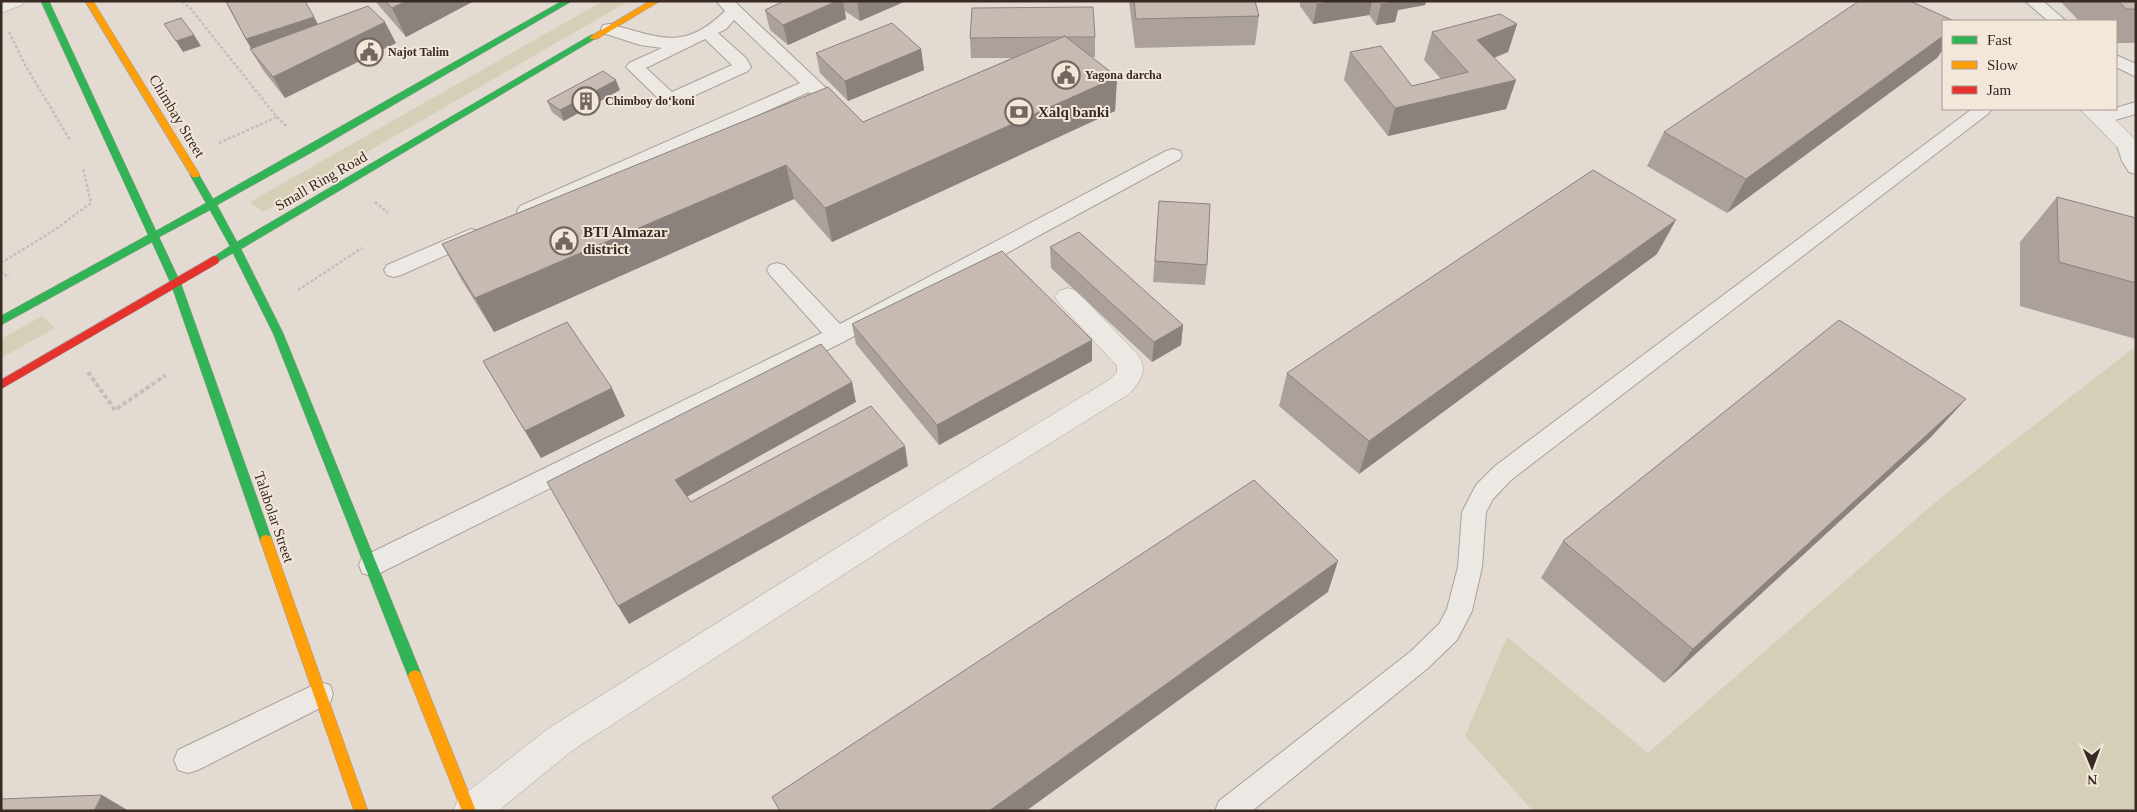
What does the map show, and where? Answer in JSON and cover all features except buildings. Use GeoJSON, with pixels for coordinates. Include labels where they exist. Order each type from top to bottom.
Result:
{"type":"FeatureCollection","features":[{"type":"Feature","properties":{"kind":"main road"},"geometry":{"type":"LineString","coordinates":[[45,1],[154,235]]}},
{"type":"Feature","properties":{"kind":"main road","name":"Chimbay Street"},"geometry":{"type":"LineString","coordinates":[[89,1],[186,158],[236,248]]}},
{"type":"Feature","properties":{"kind":"main road"},"geometry":{"type":"LineString","coordinates":[[1,320],[311,149],[568,1]]}},
{"type":"Feature","properties":{"kind":"main road","name":"Small Ring Road"},"geometry":{"type":"LineString","coordinates":[[1,385],[656,1]]}},
{"type":"Feature","properties":{"kind":"main road","name":"Talabolar Street"},"geometry":{"type":"LineString","coordinates":[[154,235],[176,284],[361,811]]}},
{"type":"Feature","properties":{"kind":"main road"},"geometry":{"type":"LineString","coordinates":[[236,248],[278,333],[469,811]]}},
{"type":"Feature","properties":{"kind":"street"},"geometry":{"type":"LineString","coordinates":[[3,16],[16,1]]}},
{"type":"Feature","properties":{"kind":"street"},"geometry":{"type":"LineString","coordinates":[[2096,114],[2131,145]]}},
{"type":"Feature","properties":{"kind":"street"},"geometry":{"type":"LineString","coordinates":[[469,811],[561,739],[944,495],[1119,387],[1130,375],[1130,363],[1068,297]]}},
{"type":"Feature","properties":{"kind":"lane"},"geometry":{"type":"LineString","coordinates":[[2033,1],[2057,20]]}},
{"type":"Feature","properties":{"kind":"lane"},"geometry":{"type":"LineString","coordinates":[[707,32],[740,62],[742,67],[670,100],[635,67],[720,25],[729,6],[832,104]]}},
{"type":"Feature","properties":{"kind":"lane"},"geometry":{"type":"LineString","coordinates":[[609,29],[646,41],[681,44]]}},
{"type":"Feature","properties":{"kind":"lane"},"geometry":{"type":"LineString","coordinates":[[2117,61],[2136,72]]}},
{"type":"Feature","properties":{"kind":"lane"},"geometry":{"type":"LineString","coordinates":[[512,217],[812,84]]}},
{"type":"Feature","properties":{"kind":"lane"},"geometry":{"type":"LineString","coordinates":[[2096,114],[2136,108]]}},
{"type":"Feature","properties":{"kind":"lane"},"geometry":{"type":"LineString","coordinates":[[1229,811],[1419,660],[1448,632],[1460,611],[1470,567],[1474,512],[1484,492],[1503,473],[1982,110]]}},
{"type":"Feature","properties":{"kind":"lane"},"geometry":{"type":"LineString","coordinates":[[2131,145],[2131,162],[2136,168]]}},
{"type":"Feature","properties":{"kind":"lane"},"geometry":{"type":"LineString","coordinates":[[371,566],[837,335],[1173,155]]}},
{"type":"Feature","properties":{"kind":"lane"},"geometry":{"type":"LineString","coordinates":[[394,270],[485,229]]}},
{"type":"Feature","properties":{"kind":"lane"},"geometry":{"type":"LineString","coordinates":[[777,270],[837,335]]}},
{"type":"Feature","properties":{"kind":"lane"},"geometry":{"type":"LineString","coordinates":[[188,760],[320,694]]}},
{"type":"Feature","properties":{"kind":"path"},"geometry":{"type":"LineString","coordinates":[[182,1],[191,9],[277,117],[285,125],[294,120]]}},
{"type":"Feature","properties":{"kind":"path"},"geometry":{"type":"LineString","coordinates":[[3,16],[25,65],[71,141]]}},
{"type":"Feature","properties":{"kind":"path"},"geometry":{"type":"LineString","coordinates":[[219,143],[277,117]]}},
{"type":"Feature","properties":{"kind":"path"},"geometry":{"type":"LineString","coordinates":[[1,263],[53,231],[91,203],[83,167]]}},
{"type":"Feature","properties":{"kind":"path"},"geometry":{"type":"LineString","coordinates":[[373,200],[388,213]]}},
{"type":"Feature","properties":{"kind":"path"},"geometry":{"type":"LineString","coordinates":[[298,290],[362,248]]}},
{"type":"Feature","properties":{"kind":"path"},"geometry":{"type":"LineString","coordinates":[[1,271],[9,278]]}},
{"type":"Feature","properties":{"kind":"path"},"geometry":{"type":"LineString","coordinates":[[84,366],[114,410],[166,375]]}},
{"type":"Feature","properties":{"kind":"shaded area"},"geometry":{"type":"Polygon","coordinates":[[[603,1],[629,1],[263,212],[250,202],[603,1]]]}},
{"type":"Feature","properties":{"kind":"shaded area"},"geometry":{"type":"Polygon","coordinates":[[[42,316],[55,328],[1,358],[1,339],[42,316]]]}},
{"type":"Feature","properties":{"kind":"shaded area"},"geometry":{"type":"Polygon","coordinates":[[[2136,346],[2136,811],[1533,811],[1465,736],[1507,637],[1648,753],[1938,500],[2136,346]]]}},
{"type":"Feature","properties":{"kind":"traffic: fast"},"geometry":{"type":"LineString","coordinates":[[45,1],[176,284],[266,540]]}},
{"type":"Feature","properties":{"kind":"traffic: fast"},"geometry":{"type":"LineString","coordinates":[[1,321],[311,149],[568,1]]}},
{"type":"Feature","properties":{"kind":"traffic: fast"},"geometry":{"type":"LineString","coordinates":[[214,260],[594,37]]}},
{"type":"Feature","properties":{"kind":"traffic: fast"},"geometry":{"type":"LineString","coordinates":[[195,175],[236,248],[278,333],[415,676]]}},
{"type":"Feature","properties":{"kind":"traffic: slow"},"geometry":{"type":"LineString","coordinates":[[89,1],[195,175]]}},
{"type":"Feature","properties":{"kind":"traffic: slow"},"geometry":{"type":"LineString","coordinates":[[594,37],[656,1]]}},
{"type":"Feature","properties":{"kind":"traffic: slow"},"geometry":{"type":"LineString","coordinates":[[266,540],[361,811]]}},
{"type":"Feature","properties":{"kind":"traffic: slow"},"geometry":{"type":"LineString","coordinates":[[415,676],[469,811]]}},
{"type":"Feature","properties":{"kind":"traffic: jam"},"geometry":{"type":"LineString","coordinates":[[1,385],[214,260]]}},
{"type":"Feature","properties":{"kind":"place","name":"Najot Talim"},"geometry":{"type":"Point","coordinates":[369,52]}},
{"type":"Feature","properties":{"kind":"place","name":"Yagona darcha"},"geometry":{"type":"Point","coordinates":[1066,75]}},
{"type":"Feature","properties":{"kind":"place","name":"Chimboy doʻkoni"},"geometry":{"type":"Point","coordinates":[586,101]}},
{"type":"Feature","properties":{"kind":"place","name":"Xalq banki"},"geometry":{"type":"Point","coordinates":[1019,112]}},
{"type":"Feature","properties":{"kind":"place","name":"BTI Almazar district"},"geometry":{"type":"Point","coordinates":[564,241]}}]}
